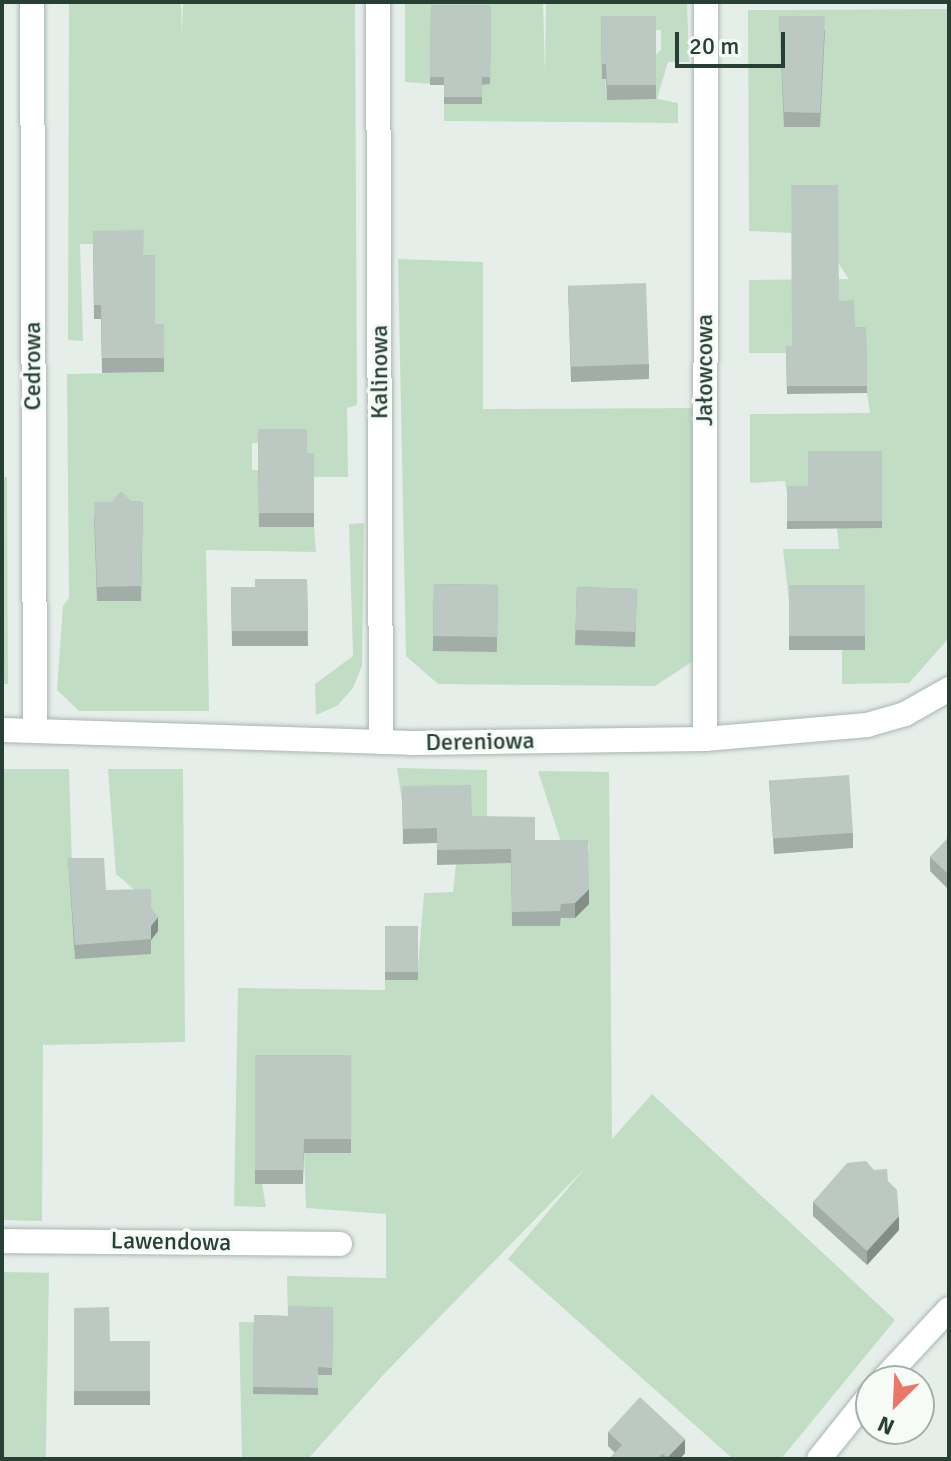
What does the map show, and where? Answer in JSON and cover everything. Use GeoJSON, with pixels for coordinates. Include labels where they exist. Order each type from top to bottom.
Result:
{"type":"FeatureCollection","features":[{"type":"Feature","properties":{"kind":"street","name":"Cedrowa"},"geometry":{"type":"LineString","coordinates":[[32,2],[35,730]]}},
{"type":"Feature","properties":{"kind":"street","name":"Kalinowa"},"geometry":{"type":"LineString","coordinates":[[378,2],[381,742]]}},
{"type":"Feature","properties":{"kind":"street","name":"Jałowcowa"},"geometry":{"type":"LineString","coordinates":[[705,739],[706,2]]}},
{"type":"Feature","properties":{"kind":"street","name":"Dereniowa"},"geometry":{"type":"LineString","coordinates":[[2,730],[381,742],[705,739],[867,725],[905,714],[949,689]]}},
{"type":"Feature","properties":{"kind":"street","name":"Lawendowa"},"geometry":{"type":"LineString","coordinates":[[2,1241],[340,1244]]}},
{"type":"Feature","properties":{"kind":"street"},"geometry":{"type":"LineString","coordinates":[[897,1365],[949,1309]]}},
{"type":"Feature","properties":{"kind":"street"},"geometry":{"type":"LineString","coordinates":[[819,1459],[855,1414]]}},
{"type":"Feature","properties":{"kind":"green space"},"geometry":{"type":"Polygon","coordinates":[[[69,2],[181,2],[182,33],[183,2],[355,2],[357,405],[347,408],[348,477],[314,477],[314,468],[307,467],[306,443],[252,443],[252,470],[259,470],[259,527],[314,527],[316,552],[206,550],[209,711],[79,711],[57,690],[63,606],[69,598],[67,374],[164,372],[148,338],[155,319],[155,270],[143,270],[143,245],[80,244],[83,341],[68,340],[69,2]]]}},
{"type":"Feature","properties":{"kind":"green space"},"geometry":{"type":"Polygon","coordinates":[[[405,2],[543,2],[545,76],[546,2],[687,2],[689,62],[668,62],[657,99],[678,103],[678,123],[444,121],[444,85],[405,82],[405,2]],[[661,30],[601,31],[607,100],[661,50],[661,30]]]}},
{"type":"Feature","properties":{"kind":"green space"},"geometry":{"type":"Polygon","coordinates":[[[948,9],[949,638],[909,683],[842,684],[842,650],[865,650],[789,601],[783,549],[839,549],[837,528],[882,528],[808,493],[787,493],[785,481],[750,483],[750,414],[870,413],[867,393],[792,308],[796,353],[749,353],[749,280],[849,279],[791,193],[791,233],[749,231],[748,10],[948,9]]]}},
{"type":"Feature","properties":{"kind":"green space"},"geometry":{"type":"Polygon","coordinates":[[[398,259],[483,262],[483,409],[695,408],[693,661],[655,686],[438,684],[406,656],[398,259]]]}},
{"type":"Feature","properties":{"kind":"green space"},"geometry":{"type":"Polygon","coordinates":[[[2,477],[7,477],[8,684],[2,684],[2,477]]]}},
{"type":"Feature","properties":{"kind":"green space"},"geometry":{"type":"Polygon","coordinates":[[[364,523],[362,666],[353,688],[337,706],[316,715],[315,684],[353,656],[349,524],[364,523]]]}},
{"type":"Feature","properties":{"kind":"green space"},"geometry":{"type":"Polygon","coordinates":[[[397,768],[487,770],[487,832],[511,831],[512,926],[559,926],[589,845],[562,845],[538,771],[609,772],[612,1139],[652,1094],[895,1320],[781,1459],[733,1459],[508,1259],[586,1167],[384,1374],[308,1459],[242,1459],[239,1322],[288,1323],[287,1276],[386,1278],[386,1214],[306,1208],[304,1153],[350,1070],[255,1184],[262,1184],[266,1207],[234,1206],[238,988],[385,990],[385,980],[417,979],[424,893],[453,892],[456,864],[402,801],[397,768]]]}},
{"type":"Feature","properties":{"kind":"green space"},"geometry":{"type":"Polygon","coordinates":[[[2,769],[69,769],[75,959],[151,904],[116,874],[108,769],[183,769],[185,1042],[43,1045],[42,1221],[2,1220],[2,769]]]}},
{"type":"Feature","properties":{"kind":"green space"},"geometry":{"type":"Polygon","coordinates":[[[2,1272],[49,1273],[46,1459],[2,1459],[2,1272]]]}},
{"type":"Feature","properties":{"kind":"building"},"geometry":{"type":"Polygon","coordinates":[[[431,5],[491,5],[490,77],[482,77],[482,97],[444,97],[444,77],[430,77],[431,5]]]}},
{"type":"Feature","properties":{"kind":"building"},"geometry":{"type":"Polygon","coordinates":[[[601,16],[656,16],[656,85],[607,85],[606,64],[602,64],[601,16]]]}},
{"type":"Feature","properties":{"kind":"building"},"geometry":{"type":"Polygon","coordinates":[[[779,16],[825,16],[820,113],[784,112],[779,16]]]}},
{"type":"Feature","properties":{"kind":"building"},"geometry":{"type":"Polygon","coordinates":[[[791,185],[838,185],[839,301],[854,300],[855,327],[866,327],[867,386],[787,386],[786,346],[792,346],[791,185]]]}},
{"type":"Feature","properties":{"kind":"building"},"geometry":{"type":"Polygon","coordinates":[[[144,230],[143,255],[155,255],[155,324],[164,324],[164,358],[102,358],[101,305],[94,305],[93,231],[144,230]]]}},
{"type":"Feature","properties":{"kind":"building"},"geometry":{"type":"Polygon","coordinates":[[[646,283],[649,364],[571,367],[568,286],[646,283]]]}},
{"type":"Feature","properties":{"kind":"building"},"geometry":{"type":"Polygon","coordinates":[[[258,429],[307,429],[307,453],[314,453],[314,513],[259,513],[258,429]]]}},
{"type":"Feature","properties":{"kind":"building"},"geometry":{"type":"Polygon","coordinates":[[[808,451],[882,451],[882,521],[787,521],[787,486],[808,486],[808,451]]]}},
{"type":"Feature","properties":{"kind":"building"},"geometry":{"type":"Polygon","coordinates":[[[121,491],[131,501],[143,502],[141,586],[97,587],[94,502],[112,502],[121,491]]]}},
{"type":"Feature","properties":{"kind":"building"},"geometry":{"type":"Polygon","coordinates":[[[255,579],[307,579],[308,631],[232,631],[231,587],[255,587],[255,579]]]}},
{"type":"Feature","properties":{"kind":"building"},"geometry":{"type":"Polygon","coordinates":[[[434,584],[498,585],[497,637],[433,636],[434,584]]]}},
{"type":"Feature","properties":{"kind":"building"},"geometry":{"type":"Polygon","coordinates":[[[789,585],[865,585],[865,636],[789,636],[789,585]]]}},
{"type":"Feature","properties":{"kind":"building"},"geometry":{"type":"Polygon","coordinates":[[[577,587],[637,589],[635,632],[575,630],[577,587]]]}},
{"type":"Feature","properties":{"kind":"building"},"geometry":{"type":"Polygon","coordinates":[[[849,775],[853,833],[773,838],[769,781],[849,775]]]}},
{"type":"Feature","properties":{"kind":"building"},"geometry":{"type":"Polygon","coordinates":[[[471,785],[472,816],[535,817],[535,840],[588,840],[589,889],[575,903],[561,904],[560,911],[512,912],[511,849],[437,850],[437,828],[403,829],[402,786],[471,785]]]}},
{"type":"Feature","properties":{"kind":"building"},"geometry":{"type":"Polygon","coordinates":[[[949,837],[949,875],[930,857],[949,837]]]}},
{"type":"Feature","properties":{"kind":"building"},"geometry":{"type":"Polygon","coordinates":[[[68,858],[104,858],[106,890],[151,889],[151,908],[158,917],[151,926],[151,939],[75,945],[68,858]]]}},
{"type":"Feature","properties":{"kind":"building"},"geometry":{"type":"Polygon","coordinates":[[[385,926],[418,926],[418,972],[385,972],[385,926]]]}},
{"type":"Feature","properties":{"kind":"building"},"geometry":{"type":"Polygon","coordinates":[[[255,1055],[351,1055],[351,1139],[304,1139],[303,1170],[255,1170],[255,1055]]]}},
{"type":"Feature","properties":{"kind":"building"},"geometry":{"type":"Polygon","coordinates":[[[866,1161],[874,1170],[887,1169],[888,1181],[897,1190],[899,1216],[867,1251],[813,1202],[847,1163],[866,1161]]]}},
{"type":"Feature","properties":{"kind":"building"},"geometry":{"type":"Polygon","coordinates":[[[288,1306],[333,1307],[332,1368],[318,1367],[318,1388],[253,1387],[254,1315],[288,1316],[288,1306]]]}},
{"type":"Feature","properties":{"kind":"building"},"geometry":{"type":"Polygon","coordinates":[[[109,1307],[110,1341],[150,1341],[150,1391],[74,1391],[74,1308],[109,1307]]]}},
{"type":"Feature","properties":{"kind":"building"},"geometry":{"type":"Polygon","coordinates":[[[640,1397],[685,1439],[668,1457],[662,1454],[657,1459],[609,1459],[622,1445],[608,1432],[640,1397]]]}}]}
